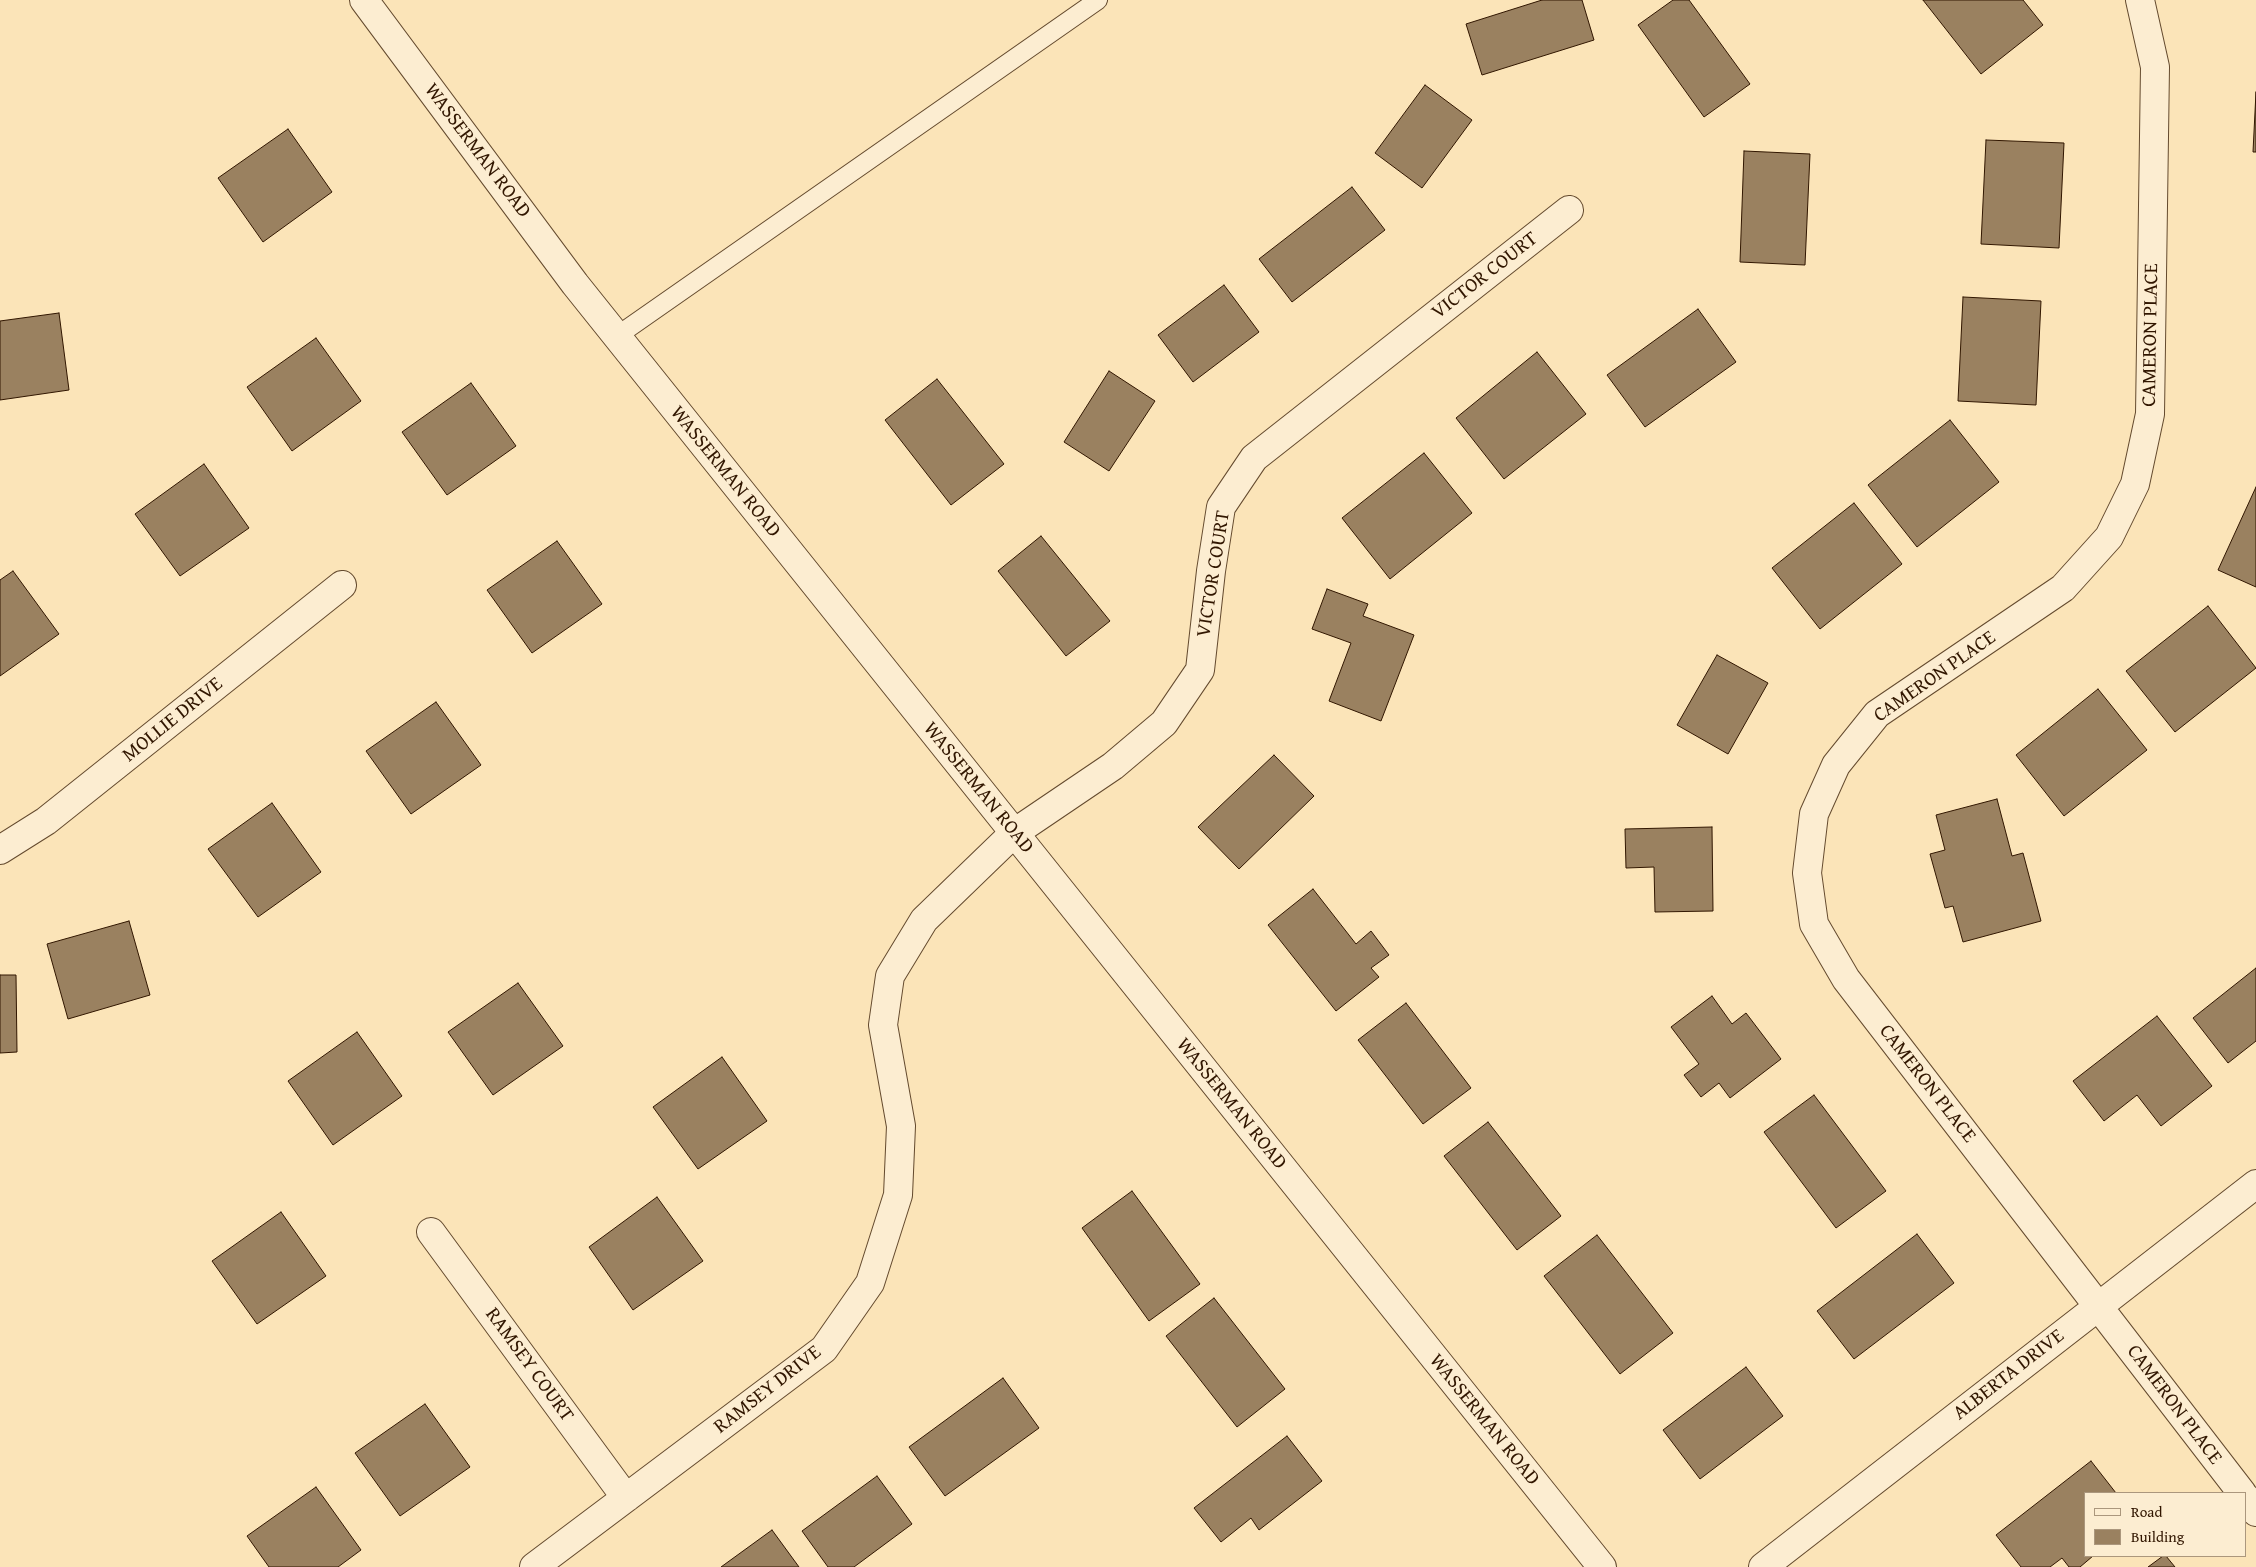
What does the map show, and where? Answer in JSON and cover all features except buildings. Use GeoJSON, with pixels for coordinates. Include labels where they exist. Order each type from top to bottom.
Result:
{"type":"FeatureCollection","features":[{"type":"Feature","properties":{"kind":"street","name":"WASSERMAN ROAD"},"geometry":{"type":"LineString","coordinates":[[364,0],[575,284],[616,336],[1602,1567]]}},
{"type":"Feature","properties":{"kind":"street","name":"CAMERON PLACE"},"geometry":{"type":"LineString","coordinates":[[2140,0],[2155,67],[2150,414],[2135,484],[2109,537],[2063,588],[1876,714],[1836,764],[1814,814],[1807,874],[1814,924],[1846,979],[2241,1492]]}},
{"type":"Feature","properties":{"kind":"street","name":"VICTOR COURT"},"geometry":{"type":"LineString","coordinates":[[1014,833],[1113,766],[1164,724],[1200,670],[1210,570],[1221,507],[1254,458],[1569,210]]}},
{"type":"Feature","properties":{"kind":"street","name":"MOLLIE DRIVE"},"geometry":{"type":"LineString","coordinates":[[0,850],[46,821],[342,585]]}},
{"type":"Feature","properties":{"kind":"street","name":"RAMSEY DRIVE"},"geometry":{"type":"LineString","coordinates":[[534,1567],[824,1349],[870,1283],[898,1195],[901,1126],[884,1025],[890,976],[924,920],[1014,833]]}},
{"type":"Feature","properties":{"kind":"street","name":"ALBERTA DRIVE"},"geometry":{"type":"LineString","coordinates":[[1763,1567],[2256,1184]]}},
{"type":"Feature","properties":{"kind":"street","name":"RAMSEY COURT"},"geometry":{"type":"LineString","coordinates":[[431,1232],[626,1498]]}},
{"type":"Feature","properties":{"kind":"street"},"geometry":{"type":"LineString","coordinates":[[2246,1498],[2256,1512]]}},
{"type":"Feature","properties":{"kind":"lane"},"geometry":{"type":"LineString","coordinates":[[616,336],[1098,0]]}}]}
